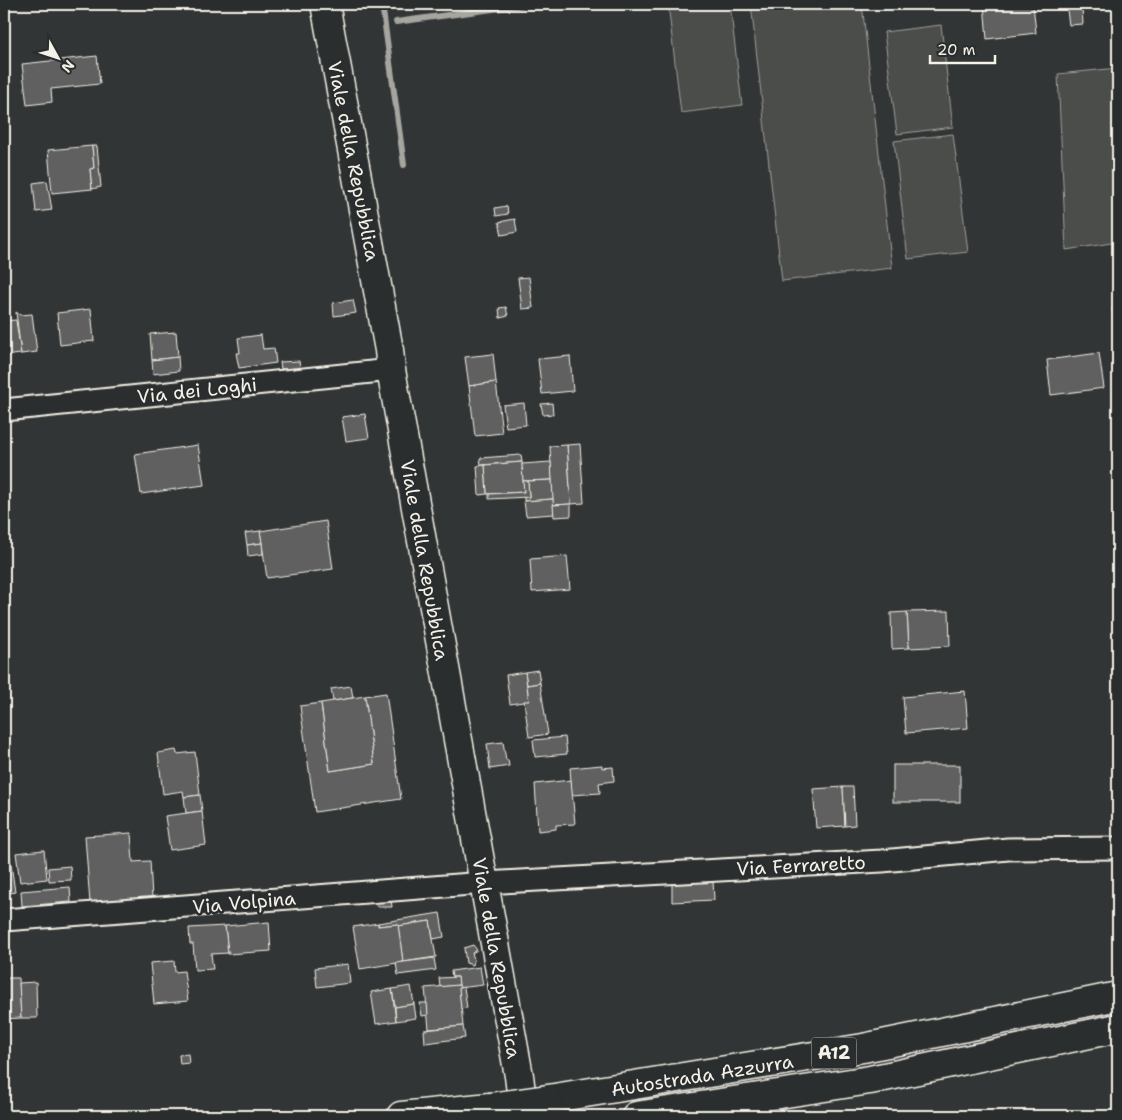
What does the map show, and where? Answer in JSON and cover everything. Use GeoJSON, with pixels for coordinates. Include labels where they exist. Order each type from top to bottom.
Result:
{"type":"FeatureCollection","features":[{"type":"Feature","properties":{"kind":"main road","name":"Viale della Repubblica"},"geometry":{"type":"LineString","coordinates":[[324,4],[519,1076],[524,1116]]}},
{"type":"Feature","properties":{"kind":"main road","name":"Autostrada Azzurra"},"geometry":{"type":"LineString","coordinates":[[401,1116],[548,1099],[863,1048],[1118,996]]}},
{"type":"Feature","properties":{"kind":"main road","name":"Autostrada Azzurra"},"geometry":{"type":"LineString","coordinates":[[636,1116],[870,1080],[1118,1028]]}},
{"type":"Feature","properties":{"kind":"street","name":"Via dei Loghi"},"geometry":{"type":"LineString","coordinates":[[4,410],[391,370]]}},
{"type":"Feature","properties":{"kind":"street","name":"Via Ferraretto"},"geometry":{"type":"LineString","coordinates":[[484,883],[873,861],[1008,849],[1118,848]]}},
{"type":"Feature","properties":{"kind":"street","name":"Via Volpina"},"geometry":{"type":"LineString","coordinates":[[4,920],[484,883]]}},
{"type":"Feature","properties":{"kind":"shaded area"},"geometry":{"type":"Polygon","coordinates":[[[668,4],[730,4],[742,105],[681,113],[668,4]]]}},
{"type":"Feature","properties":{"kind":"shaded area"},"geometry":{"type":"Polygon","coordinates":[[[751,4],[862,4],[892,268],[782,281],[751,4]]]}},
{"type":"Feature","properties":{"kind":"shaded area"},"geometry":{"type":"Polygon","coordinates":[[[941,25],[953,127],[897,134],[884,32],[941,25]]]}},
{"type":"Feature","properties":{"kind":"shaded area"},"geometry":{"type":"Polygon","coordinates":[[[1118,68],[1118,242],[1066,250],[1058,74],[1118,68]]]}},
{"type":"Feature","properties":{"kind":"shaded area"},"geometry":{"type":"Polygon","coordinates":[[[953,134],[968,252],[908,259],[894,141],[953,134]]]}},
{"type":"Feature","properties":{"kind":"building"},"geometry":{"type":"Polygon","coordinates":[[[984,4],[1033,4],[1036,33],[987,39],[984,4]]]}},
{"type":"Feature","properties":{"kind":"building"},"geometry":{"type":"Polygon","coordinates":[[[1082,8],[1083,24],[1069,25],[1067,10],[1082,8]]]}},
{"type":"Feature","properties":{"kind":"building"},"geometry":{"type":"Polygon","coordinates":[[[97,56],[100,84],[51,89],[52,102],[27,105],[22,64],[97,56]]]}},
{"type":"Feature","properties":{"kind":"building"},"geometry":{"type":"Polygon","coordinates":[[[92,146],[94,168],[90,169],[92,189],[52,193],[48,150],[92,146]]]}},
{"type":"Feature","properties":{"kind":"building"},"geometry":{"type":"Polygon","coordinates":[[[92,146],[97,146],[101,187],[92,189],[90,169],[94,168],[92,146]]]}},
{"type":"Feature","properties":{"kind":"building"},"geometry":{"type":"Polygon","coordinates":[[[47,181],[52,210],[36,212],[33,183],[47,181]]]}},
{"type":"Feature","properties":{"kind":"building"},"geometry":{"type":"Polygon","coordinates":[[[507,206],[508,214],[496,216],[495,208],[507,206]]]}},
{"type":"Feature","properties":{"kind":"building"},"geometry":{"type":"Polygon","coordinates":[[[515,219],[517,232],[502,235],[499,222],[515,219]]]}},
{"type":"Feature","properties":{"kind":"building"},"geometry":{"type":"Polygon","coordinates":[[[529,277],[533,308],[522,309],[518,278],[529,277]]]}},
{"type":"Feature","properties":{"kind":"building"},"geometry":{"type":"Polygon","coordinates":[[[353,300],[356,313],[334,316],[333,303],[353,300]]]}},
{"type":"Feature","properties":{"kind":"building"},"geometry":{"type":"Polygon","coordinates":[[[506,307],[508,316],[500,318],[499,308],[506,307]]]}},
{"type":"Feature","properties":{"kind":"building"},"geometry":{"type":"Polygon","coordinates":[[[1118,307],[1118,333],[1116,334],[1112,308],[1118,307]]]}},
{"type":"Feature","properties":{"kind":"building"},"geometry":{"type":"Polygon","coordinates":[[[91,309],[94,341],[60,345],[57,313],[91,309]]]}},
{"type":"Feature","properties":{"kind":"building"},"geometry":{"type":"Polygon","coordinates":[[[16,312],[20,315],[32,314],[37,352],[21,354],[16,312]]]}},
{"type":"Feature","properties":{"kind":"building"},"geometry":{"type":"Polygon","coordinates":[[[16,320],[21,354],[4,356],[4,321],[16,320]]]}},
{"type":"Feature","properties":{"kind":"building"},"geometry":{"type":"Polygon","coordinates":[[[176,332],[178,357],[152,360],[150,334],[176,332]]]}},
{"type":"Feature","properties":{"kind":"building"},"geometry":{"type":"Polygon","coordinates":[[[261,335],[263,349],[274,348],[276,363],[239,368],[236,353],[240,353],[238,338],[261,335]]]}},
{"type":"Feature","properties":{"kind":"building"},"geometry":{"type":"Polygon","coordinates":[[[1099,353],[1104,388],[1051,395],[1047,360],[1099,353]]]}},
{"type":"Feature","properties":{"kind":"building"},"geometry":{"type":"Polygon","coordinates":[[[493,354],[496,382],[469,386],[465,357],[493,354]]]}},
{"type":"Feature","properties":{"kind":"building"},"geometry":{"type":"Polygon","coordinates":[[[570,356],[573,391],[542,394],[538,359],[570,356]]]}},
{"type":"Feature","properties":{"kind":"building"},"geometry":{"type":"Polygon","coordinates":[[[178,357],[179,371],[153,374],[152,360],[178,357]]]}},
{"type":"Feature","properties":{"kind":"building"},"geometry":{"type":"Polygon","coordinates":[[[299,361],[300,368],[281,369],[280,362],[299,361]]]}},
{"type":"Feature","properties":{"kind":"building"},"geometry":{"type":"Polygon","coordinates":[[[496,382],[502,433],[475,436],[469,386],[496,382]]]}},
{"type":"Feature","properties":{"kind":"building"},"geometry":{"type":"Polygon","coordinates":[[[524,403],[526,425],[506,427],[503,405],[524,403]]]}},
{"type":"Feature","properties":{"kind":"building"},"geometry":{"type":"Polygon","coordinates":[[[552,403],[553,414],[543,415],[541,404],[552,403]]]}},
{"type":"Feature","properties":{"kind":"building"},"geometry":{"type":"Polygon","coordinates":[[[365,414],[369,438],[346,441],[342,417],[365,414]]]}},
{"type":"Feature","properties":{"kind":"building"},"geometry":{"type":"Polygon","coordinates":[[[580,444],[584,503],[571,504],[567,445],[580,444]]]}},
{"type":"Feature","properties":{"kind":"building"},"geometry":{"type":"Polygon","coordinates":[[[198,445],[204,485],[141,494],[135,454],[198,445]]]}},
{"type":"Feature","properties":{"kind":"building"},"geometry":{"type":"Polygon","coordinates":[[[567,445],[571,504],[553,505],[550,446],[567,445]]]}},
{"type":"Feature","properties":{"kind":"building"},"geometry":{"type":"Polygon","coordinates":[[[521,455],[522,462],[481,465],[480,458],[521,455]]]}},
{"type":"Feature","properties":{"kind":"building"},"geometry":{"type":"Polygon","coordinates":[[[522,462],[524,492],[487,494],[485,465],[522,462]]]}},
{"type":"Feature","properties":{"kind":"building"},"geometry":{"type":"Polygon","coordinates":[[[551,462],[552,480],[523,481],[522,464],[551,462]]]}},
{"type":"Feature","properties":{"kind":"building"},"geometry":{"type":"Polygon","coordinates":[[[485,465],[487,494],[479,495],[477,466],[485,465]]]}},
{"type":"Feature","properties":{"kind":"building"},"geometry":{"type":"Polygon","coordinates":[[[552,480],[553,499],[524,501],[524,497],[529,497],[528,481],[552,480]]]}},
{"type":"Feature","properties":{"kind":"building"},"geometry":{"type":"Polygon","coordinates":[[[523,481],[528,481],[529,497],[489,499],[489,494],[524,492],[523,481]]]}},
{"type":"Feature","properties":{"kind":"building"},"geometry":{"type":"Polygon","coordinates":[[[553,499],[554,514],[526,516],[524,501],[553,499]]]}},
{"type":"Feature","properties":{"kind":"building"},"geometry":{"type":"Polygon","coordinates":[[[571,504],[571,516],[554,517],[553,505],[571,504]]]}},
{"type":"Feature","properties":{"kind":"building"},"geometry":{"type":"Polygon","coordinates":[[[326,521],[333,569],[267,578],[260,531],[326,521]]]}},
{"type":"Feature","properties":{"kind":"building"},"geometry":{"type":"Polygon","coordinates":[[[260,531],[262,543],[247,545],[245,533],[260,531]]]}},
{"type":"Feature","properties":{"kind":"building"},"geometry":{"type":"Polygon","coordinates":[[[262,543],[263,554],[248,556],[247,545],[262,543]]]}},
{"type":"Feature","properties":{"kind":"building"},"geometry":{"type":"Polygon","coordinates":[[[567,556],[570,589],[532,592],[530,559],[567,556]]]}},
{"type":"Feature","properties":{"kind":"building"},"geometry":{"type":"Polygon","coordinates":[[[949,611],[950,646],[909,648],[907,612],[949,611]]]}},
{"type":"Feature","properties":{"kind":"building"},"geometry":{"type":"Polygon","coordinates":[[[907,612],[909,648],[892,649],[891,613],[907,612]]]}},
{"type":"Feature","properties":{"kind":"building"},"geometry":{"type":"Polygon","coordinates":[[[538,670],[540,683],[527,685],[525,672],[538,670]]]}},
{"type":"Feature","properties":{"kind":"building"},"geometry":{"type":"Polygon","coordinates":[[[525,672],[529,701],[510,704],[506,675],[525,672]]]}},
{"type":"Feature","properties":{"kind":"building"},"geometry":{"type":"Polygon","coordinates":[[[540,683],[548,734],[529,737],[524,701],[529,701],[527,685],[540,683]]]}},
{"type":"Feature","properties":{"kind":"building"},"geometry":{"type":"Polygon","coordinates":[[[351,686],[353,698],[333,701],[331,689],[351,686]]]}},
{"type":"Feature","properties":{"kind":"building"},"geometry":{"type":"Polygon","coordinates":[[[965,691],[968,728],[906,733],[903,697],[965,691]]]}},
{"type":"Feature","properties":{"kind":"building"},"geometry":{"type":"Polygon","coordinates":[[[386,693],[401,799],[315,812],[300,706],[321,703],[330,771],[374,764],[365,696],[386,693]]]}},
{"type":"Feature","properties":{"kind":"building"},"geometry":{"type":"Polygon","coordinates":[[[365,696],[374,764],[330,771],[321,703],[365,696]]]}},
{"type":"Feature","properties":{"kind":"building"},"geometry":{"type":"Polygon","coordinates":[[[565,737],[567,754],[535,757],[533,740],[565,737]]]}},
{"type":"Feature","properties":{"kind":"building"},"geometry":{"type":"Polygon","coordinates":[[[503,742],[509,766],[490,769],[487,744],[503,742]]]}},
{"type":"Feature","properties":{"kind":"building"},"geometry":{"type":"Polygon","coordinates":[[[176,750],[177,754],[195,752],[200,795],[184,797],[183,791],[163,794],[158,753],[176,750]]]}},
{"type":"Feature","properties":{"kind":"building"},"geometry":{"type":"Polygon","coordinates":[[[602,765],[602,768],[613,767],[614,781],[599,783],[600,793],[572,795],[570,768],[602,765]]]}},
{"type":"Feature","properties":{"kind":"building"},"geometry":{"type":"Polygon","coordinates":[[[893,765],[960,765],[960,802],[893,802],[893,765]]]}},
{"type":"Feature","properties":{"kind":"building"},"geometry":{"type":"Polygon","coordinates":[[[571,780],[575,824],[556,825],[556,829],[538,831],[535,784],[571,780]]]}},
{"type":"Feature","properties":{"kind":"building"},"geometry":{"type":"Polygon","coordinates":[[[843,787],[845,826],[816,828],[813,789],[843,787]]]}},
{"type":"Feature","properties":{"kind":"building"},"geometry":{"type":"Polygon","coordinates":[[[843,787],[853,787],[855,825],[845,826],[843,787]]]}},
{"type":"Feature","properties":{"kind":"building"},"geometry":{"type":"Polygon","coordinates":[[[200,795],[202,811],[186,813],[184,797],[200,795]]]}},
{"type":"Feature","properties":{"kind":"building"},"geometry":{"type":"Polygon","coordinates":[[[202,811],[206,845],[170,850],[165,816],[202,811]]]}},
{"type":"Feature","properties":{"kind":"building"},"geometry":{"type":"Polygon","coordinates":[[[131,833],[133,862],[150,861],[152,898],[90,903],[85,836],[131,833]]]}},
{"type":"Feature","properties":{"kind":"building"},"geometry":{"type":"Polygon","coordinates":[[[9,850],[15,892],[4,894],[4,851],[9,850]]]}},
{"type":"Feature","properties":{"kind":"building"},"geometry":{"type":"Polygon","coordinates":[[[44,850],[47,879],[20,882],[16,853],[44,850]]]}},
{"type":"Feature","properties":{"kind":"building"},"geometry":{"type":"Polygon","coordinates":[[[70,866],[71,880],[49,881],[48,868],[70,866]]]}},
{"type":"Feature","properties":{"kind":"building"},"geometry":{"type":"Polygon","coordinates":[[[713,881],[714,900],[672,902],[672,883],[713,881]]]}},
{"type":"Feature","properties":{"kind":"building"},"geometry":{"type":"Polygon","coordinates":[[[70,887],[71,902],[22,906],[21,891],[70,887]]]}},
{"type":"Feature","properties":{"kind":"building"},"geometry":{"type":"Polygon","coordinates":[[[391,899],[392,907],[379,907],[369,901],[391,899]]]}},
{"type":"Feature","properties":{"kind":"building"},"geometry":{"type":"Polygon","coordinates":[[[440,913],[444,937],[433,939],[430,921],[398,926],[398,924],[378,926],[378,923],[440,913]]]}},
{"type":"Feature","properties":{"kind":"building"},"geometry":{"type":"Polygon","coordinates":[[[430,921],[436,957],[403,962],[398,926],[430,921]]]}},
{"type":"Feature","properties":{"kind":"building"},"geometry":{"type":"Polygon","coordinates":[[[269,922],[271,951],[228,954],[225,926],[269,922]]]}},
{"type":"Feature","properties":{"kind":"building"},"geometry":{"type":"Polygon","coordinates":[[[378,923],[378,926],[398,924],[403,962],[360,969],[353,927],[378,923]]]}},
{"type":"Feature","properties":{"kind":"building"},"geometry":{"type":"Polygon","coordinates":[[[225,926],[228,953],[211,954],[213,969],[195,970],[193,944],[190,944],[189,928],[225,926]]]}},
{"type":"Feature","properties":{"kind":"building"},"geometry":{"type":"Polygon","coordinates":[[[473,945],[477,950],[472,953],[474,959],[472,965],[466,963],[464,948],[473,945]]]}},
{"type":"Feature","properties":{"kind":"building"},"geometry":{"type":"Polygon","coordinates":[[[434,958],[436,970],[398,975],[396,963],[434,958]]]}},
{"type":"Feature","properties":{"kind":"building"},"geometry":{"type":"Polygon","coordinates":[[[174,961],[175,972],[184,971],[188,1001],[154,1004],[150,963],[174,961]]]}},
{"type":"Feature","properties":{"kind":"building"},"geometry":{"type":"Polygon","coordinates":[[[348,964],[350,983],[317,987],[315,968],[348,964]]]}},
{"type":"Feature","properties":{"kind":"building"},"geometry":{"type":"Polygon","coordinates":[[[480,967],[483,985],[459,988],[458,977],[452,977],[451,971],[480,967]]]}},
{"type":"Feature","properties":{"kind":"building"},"geometry":{"type":"Polygon","coordinates":[[[458,977],[459,985],[440,987],[439,978],[458,977]]]}},
{"type":"Feature","properties":{"kind":"building"},"geometry":{"type":"Polygon","coordinates":[[[4,978],[19,978],[21,1018],[4,1019],[4,978]]]}},
{"type":"Feature","properties":{"kind":"building"},"geometry":{"type":"Polygon","coordinates":[[[36,982],[37,1018],[21,1018],[19,983],[36,982]]]}},
{"type":"Feature","properties":{"kind":"building"},"geometry":{"type":"Polygon","coordinates":[[[459,985],[463,1026],[429,1029],[425,988],[459,985]]]}},
{"type":"Feature","properties":{"kind":"building"},"geometry":{"type":"Polygon","coordinates":[[[411,986],[414,1004],[395,1007],[392,989],[411,986]]]}},
{"type":"Feature","properties":{"kind":"building"},"geometry":{"type":"Polygon","coordinates":[[[464,987],[467,1008],[461,1009],[459,988],[464,987]]]}},
{"type":"Feature","properties":{"kind":"building"},"geometry":{"type":"Polygon","coordinates":[[[392,989],[396,1021],[376,1024],[371,992],[392,989]]]}},
{"type":"Feature","properties":{"kind":"building"},"geometry":{"type":"Polygon","coordinates":[[[420,1003],[427,1003],[428,1015],[422,1016],[420,1003]]]}},
{"type":"Feature","properties":{"kind":"building"},"geometry":{"type":"Polygon","coordinates":[[[414,1004],[416,1018],[396,1021],[395,1007],[414,1004]]]}},
{"type":"Feature","properties":{"kind":"building"},"geometry":{"type":"Polygon","coordinates":[[[463,1026],[465,1038],[425,1043],[424,1030],[463,1026]]]}},
{"type":"Feature","properties":{"kind":"building"},"geometry":{"type":"Polygon","coordinates":[[[188,1054],[189,1063],[180,1064],[179,1055],[188,1054]]]}},
{"type":"Feature","properties":{"kind":"waterway"},"geometry":{"type":"LineString","coordinates":[[382,4],[404,165]]}},
{"type":"Feature","properties":{"kind":"waterway"},"geometry":{"type":"LineString","coordinates":[[396,22],[530,4]]}}]}
